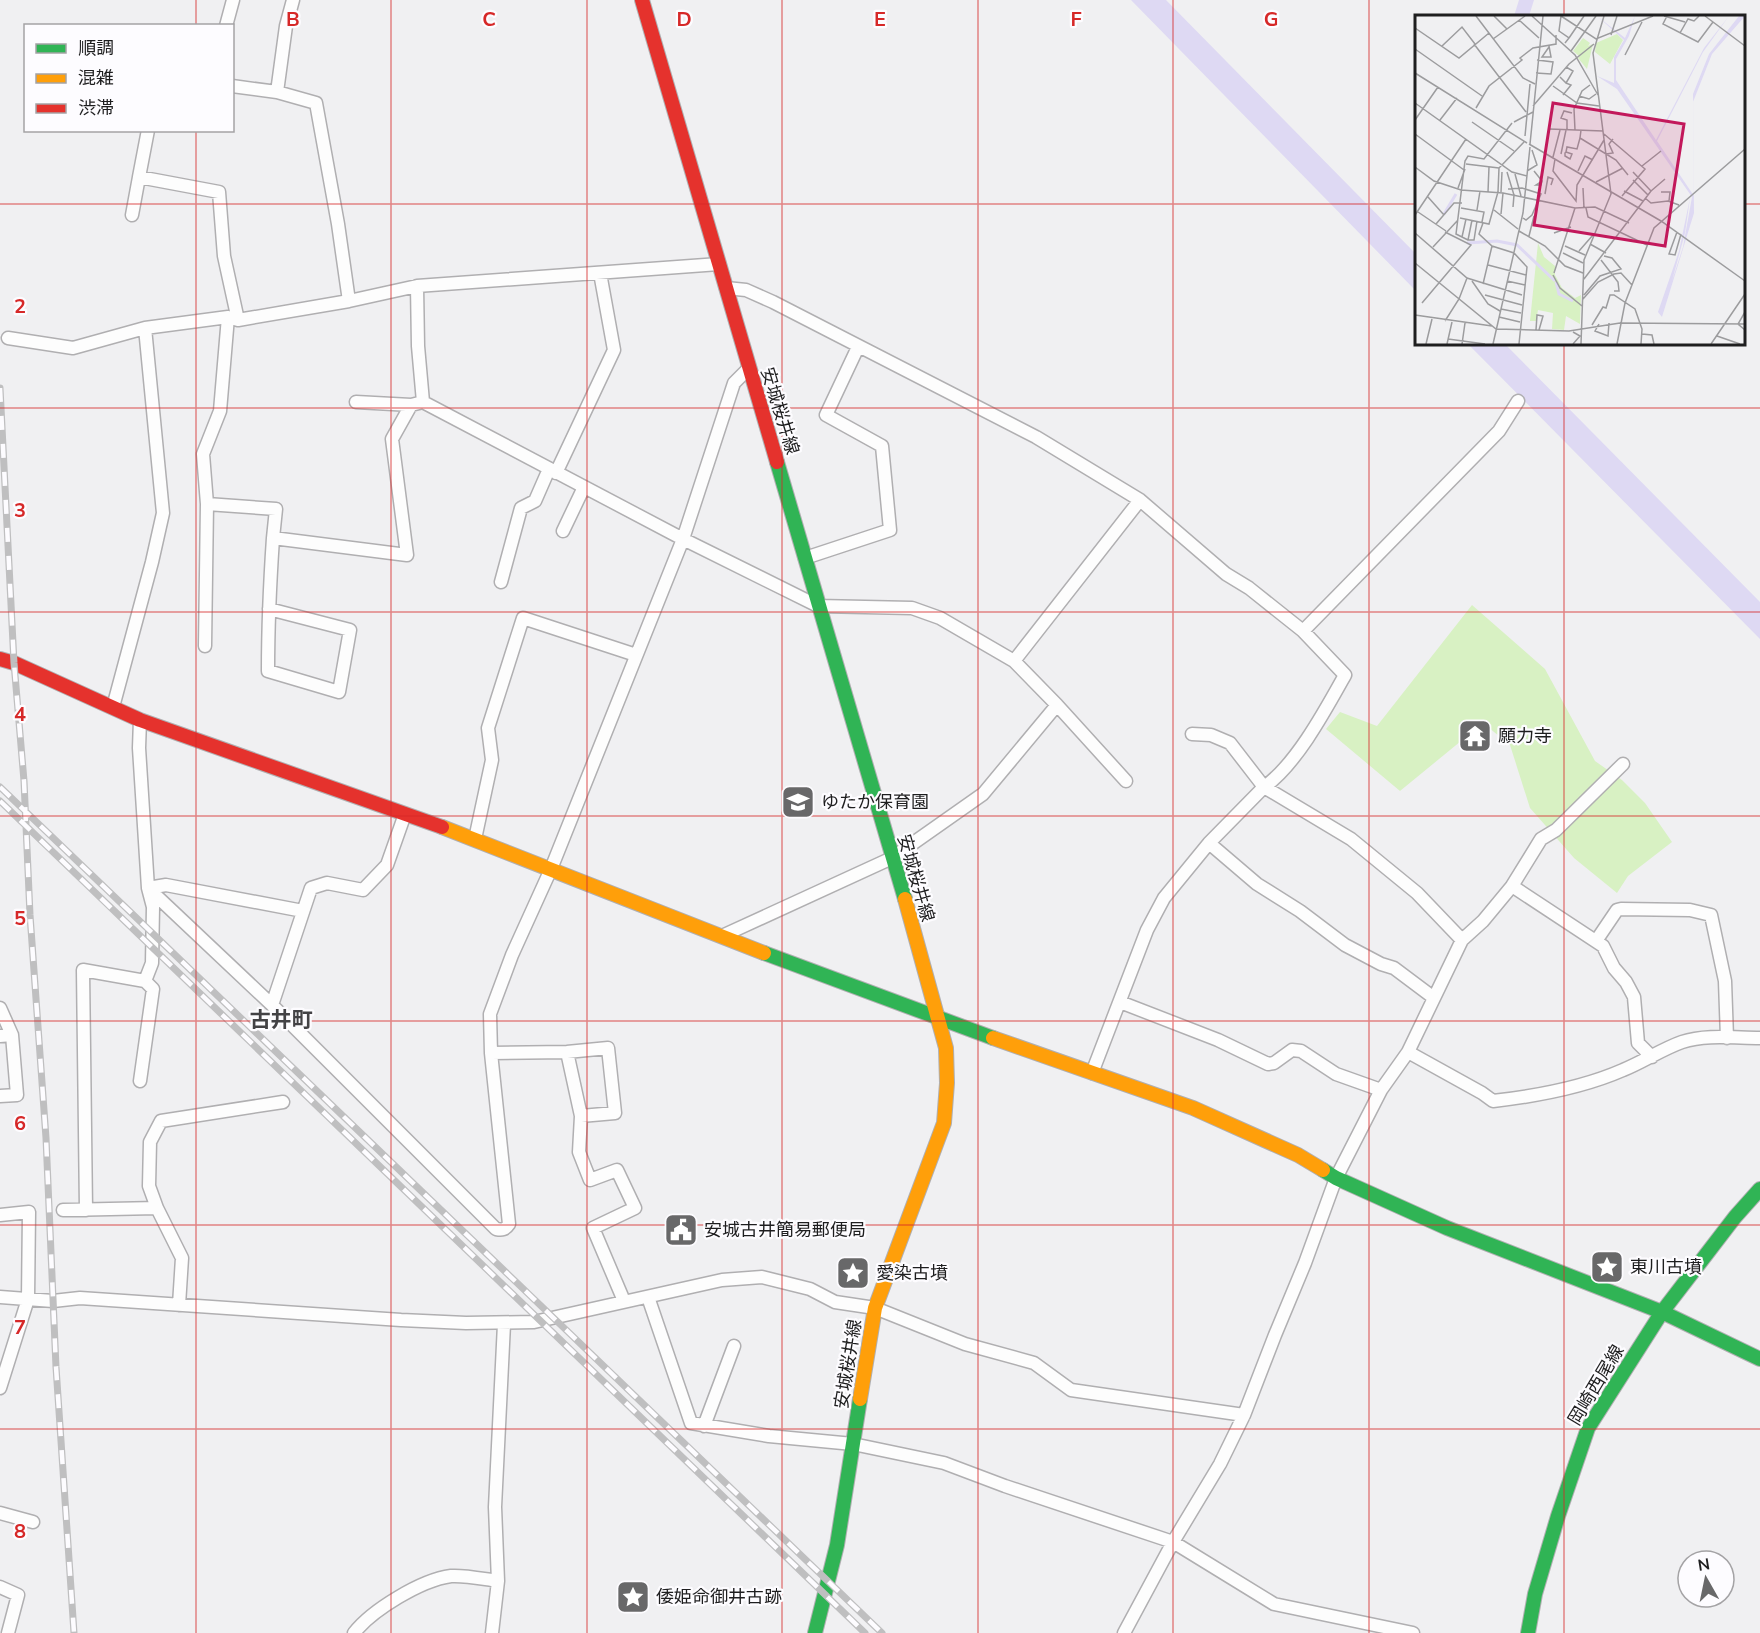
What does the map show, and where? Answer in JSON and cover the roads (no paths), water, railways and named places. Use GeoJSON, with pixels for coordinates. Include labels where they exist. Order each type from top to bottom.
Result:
{"type":"FeatureCollection","features":[{"type":"Feature","properties":{"kind":"main road","name":"安城桜井線"},"geometry":{"type":"LineString","coordinates":[[642,0],[929,982],[946,1048],[944,1123],[875,1308],[837,1545],[812,1631]]}},
{"type":"Feature","properties":{"kind":"main road"},"geometry":{"type":"LineString","coordinates":[[0,659],[14,663],[140,720],[475,839],[937,1018],[1193,1108],[1298,1155],[1336,1178],[1446,1228],[1662,1312],[1760,1359]]}},
{"type":"Feature","properties":{"kind":"main road","name":"岡崎西尾線"},"geometry":{"type":"LineString","coordinates":[[1528,1633],[1535,1594],[1554,1527],[1588,1428],[1662,1312],[1735,1217],[1760,1189]]}},
{"type":"Feature","properties":{"kind":"street"},"geometry":{"type":"LineString","coordinates":[[227,24],[233,0]]}},
{"type":"Feature","properties":{"kind":"street"},"geometry":{"type":"LineString","coordinates":[[277,92],[286,26],[293,0]]}},
{"type":"Feature","properties":{"kind":"street"},"geometry":{"type":"LineString","coordinates":[[234,86],[277,92],[316,103],[338,224],[349,301]]}},
{"type":"Feature","properties":{"kind":"street"},"geometry":{"type":"LineString","coordinates":[[132,215],[148,132]]}},
{"type":"Feature","properties":{"kind":"street"},"geometry":{"type":"LineString","coordinates":[[139,177],[219,192],[224,255],[233,319],[220,411],[203,454],[207,504],[205,646]]}},
{"type":"Feature","properties":{"kind":"street"},"geometry":{"type":"LineString","coordinates":[[8,338],[73,348],[145,328],[233,319],[349,301],[417,286],[718,264]]}},
{"type":"Feature","properties":{"kind":"street"},"geometry":{"type":"LineString","coordinates":[[501,582],[521,508],[535,501],[553,471],[614,350],[600,273]]}},
{"type":"Feature","properties":{"kind":"street"},"geometry":{"type":"LineString","coordinates":[[273,538],[407,555],[392,439],[417,404],[417,286]]}},
{"type":"Feature","properties":{"kind":"street"},"geometry":{"type":"LineString","coordinates":[[726,288],[746,290],[755,294],[1036,437],[1140,500],[1226,574],[1249,588],[1303,631],[1345,675],[1317,725],[1274,780],[1264,787],[1209,843],[1164,898],[1147,930],[1092,1073]]}},
{"type":"Feature","properties":{"kind":"street"},"geometry":{"type":"LineString","coordinates":[[113,707],[163,513],[145,328]]}},
{"type":"Feature","properties":{"kind":"street"},"geometry":{"type":"LineString","coordinates":[[805,558],[890,530],[882,446],[826,415],[858,347]]}},
{"type":"Feature","properties":{"kind":"street"},"geometry":{"type":"LineString","coordinates":[[148,888],[272,1005],[496,1228],[502,1230],[507,1228],[509,1224],[491,1053],[490,1014],[512,955],[551,869],[683,539],[734,383],[748,369]]}},
{"type":"Feature","properties":{"kind":"street"},"geometry":{"type":"LineString","coordinates":[[1303,631],[1499,430],[1518,401]]}},
{"type":"Feature","properties":{"kind":"street"},"geometry":{"type":"LineString","coordinates":[[356,402],[417,404],[818,606],[912,608],[940,618],[1014,661],[1126,781]]}},
{"type":"Feature","properties":{"kind":"street"},"geometry":{"type":"LineString","coordinates":[[563,531],[584,487]]}},
{"type":"Feature","properties":{"kind":"street"},"geometry":{"type":"LineString","coordinates":[[1014,661],[1140,500]]}},
{"type":"Feature","properties":{"kind":"street"},"geometry":{"type":"LineString","coordinates":[[207,504],[276,509],[269,609],[268,671],[339,692],[350,630],[269,609]]}},
{"type":"Feature","properties":{"kind":"street"},"geometry":{"type":"LineString","coordinates":[[475,839],[492,760],[488,728],[523,618],[636,655]]}},
{"type":"Feature","properties":{"kind":"street"},"geometry":{"type":"LineString","coordinates":[[722,936],[892,858],[983,794],[1057,705]]}},
{"type":"Feature","properties":{"kind":"street"},"geometry":{"type":"LineString","coordinates":[[140,720],[148,888],[153,907],[152,963],[145,981]]}},
{"type":"Feature","properties":{"kind":"street"},"geometry":{"type":"LineString","coordinates":[[1192,734],[1211,735],[1230,743],[1264,787],[1351,839],[1416,893],[1462,940]]}},
{"type":"Feature","properties":{"kind":"street"},"geometry":{"type":"LineString","coordinates":[[1124,1633],[1173,1542],[1220,1464],[1244,1415],[1305,1263],[1336,1178],[1381,1090],[1408,1052],[1464,936],[1483,921],[1512,886],[1541,839],[1556,830],[1623,764]]}},
{"type":"Feature","properties":{"kind":"street"},"geometry":{"type":"LineString","coordinates":[[272,1005],[311,888],[327,883],[363,890],[387,865],[405,814]]}},
{"type":"Feature","properties":{"kind":"street"},"geometry":{"type":"LineString","coordinates":[[1209,843],[1257,884],[1300,911],[1345,945],[1381,964],[1394,968],[1434,998]]}},
{"type":"Feature","properties":{"kind":"street"},"geometry":{"type":"LineString","coordinates":[[148,888],[166,885],[303,911]]}},
{"type":"Feature","properties":{"kind":"street"},"geometry":{"type":"LineString","coordinates":[[1512,886],[1603,946],[1614,968],[1626,982],[1634,997],[1638,1043],[1653,1057]]}},
{"type":"Feature","properties":{"kind":"street"},"geometry":{"type":"LineString","coordinates":[[1596,940],[1617,910],[1621,909],[1690,910],[1711,915],[1725,981],[1727,1038]]}},
{"type":"Feature","properties":{"kind":"street"},"geometry":{"type":"LineString","coordinates":[[86,1210],[83,970],[145,981],[153,989],[140,1081]]}},
{"type":"Feature","properties":{"kind":"street"},"geometry":{"type":"LineString","coordinates":[[1120,1002],[1218,1040],[1268,1064],[1274,1063],[1292,1050],[1301,1051],[1336,1074],[1381,1090]]}},
{"type":"Feature","properties":{"kind":"street"},"geometry":{"type":"LineString","coordinates":[[0,1008],[16,1095],[0,1096]]}},
{"type":"Feature","properties":{"kind":"street"},"geometry":{"type":"LineString","coordinates":[[1408,1052],[1482,1092],[1493,1101],[1533,1097],[1593,1081],[1621,1072],[1682,1042],[1704,1037],[1760,1038]]}},
{"type":"Feature","properties":{"kind":"street"},"geometry":{"type":"LineString","coordinates":[[491,1053],[567,1052],[608,1048],[615,1113],[581,1116]]}},
{"type":"Feature","properties":{"kind":"street"},"geometry":{"type":"LineString","coordinates":[[567,1052],[581,1116],[579,1152],[590,1180],[617,1170],[634,1208],[593,1228],[624,1301]]}},
{"type":"Feature","properties":{"kind":"street"},"geometry":{"type":"LineString","coordinates":[[179,1305],[182,1258],[157,1208],[149,1186],[150,1142],[161,1121],[283,1102]]}},
{"type":"Feature","properties":{"kind":"street"},"geometry":{"type":"LineString","coordinates":[[63,1210],[157,1208]]}},
{"type":"Feature","properties":{"kind":"street"},"geometry":{"type":"LineString","coordinates":[[0,1215],[29,1212],[28,1299],[3,1371],[0,1388]]}},
{"type":"Feature","properties":{"kind":"street"},"geometry":{"type":"LineString","coordinates":[[0,1297],[53,1301],[80,1298],[400,1320],[504,1324],[534,1322],[722,1280],[762,1277],[810,1289],[835,1302],[875,1308],[964,1344],[1034,1363],[1071,1390],[1244,1415]]}},
{"type":"Feature","properties":{"kind":"street"},"geometry":{"type":"LineString","coordinates":[[648,1297],[691,1423],[769,1436],[853,1444],[944,1463],[1005,1486],[1173,1542],[1274,1604],[1413,1633]]}},
{"type":"Feature","properties":{"kind":"street"},"geometry":{"type":"LineString","coordinates":[[492,1633],[498,1581],[495,1507],[504,1324]]}},
{"type":"Feature","properties":{"kind":"street"},"geometry":{"type":"LineString","coordinates":[[704,1426],[734,1346]]}},
{"type":"Feature","properties":{"kind":"street"},"geometry":{"type":"LineString","coordinates":[[0,1513],[33,1522]]}},
{"type":"Feature","properties":{"kind":"street"},"geometry":{"type":"LineString","coordinates":[[354,1633],[364,1621],[422,1584],[452,1576],[498,1581]]}},
{"type":"Feature","properties":{"kind":"street"},"geometry":{"type":"LineString","coordinates":[[0,1587],[18,1595],[8,1633]]}},
{"type":"Feature","properties":{"kind":"railway"},"geometry":{"type":"LineString","coordinates":[[0,388],[14,663],[24,781],[30,915],[46,1138],[56,1367],[74,1633]]}},
{"type":"Feature","properties":{"kind":"railway"},"geometry":{"type":"LineString","coordinates":[[0,787],[882,1633]]}},
{"type":"Feature","properties":{"kind":"railway"},"geometry":{"type":"LineString","coordinates":[[0,801],[865,1633]]}},
{"type":"Feature","properties":{"kind":"place","name":"願力寺"},"geometry":{"type":"Point","coordinates":[1475,736]}},
{"type":"Feature","properties":{"kind":"place","name":"ゆたか保育園"},"geometry":{"type":"Point","coordinates":[798,802]}},
{"type":"Feature","properties":{"kind":"place","name":"安城古井簡易郵便局"},"geometry":{"type":"Point","coordinates":[681,1230]}},
{"type":"Feature","properties":{"kind":"place","name":"東川古墳"},"geometry":{"type":"Point","coordinates":[1607,1267]}},
{"type":"Feature","properties":{"kind":"place","name":"愛染古墳"},"geometry":{"type":"Point","coordinates":[853,1273]}},
{"type":"Feature","properties":{"kind":"place","name":"倭姫命御井古跡"},"geometry":{"type":"Point","coordinates":[633,1597]}},
{"type":"Feature","properties":{"kind":"district","name":"古井町"},"geometry":{"type":"Point","coordinates":[281,1020]}}]}
